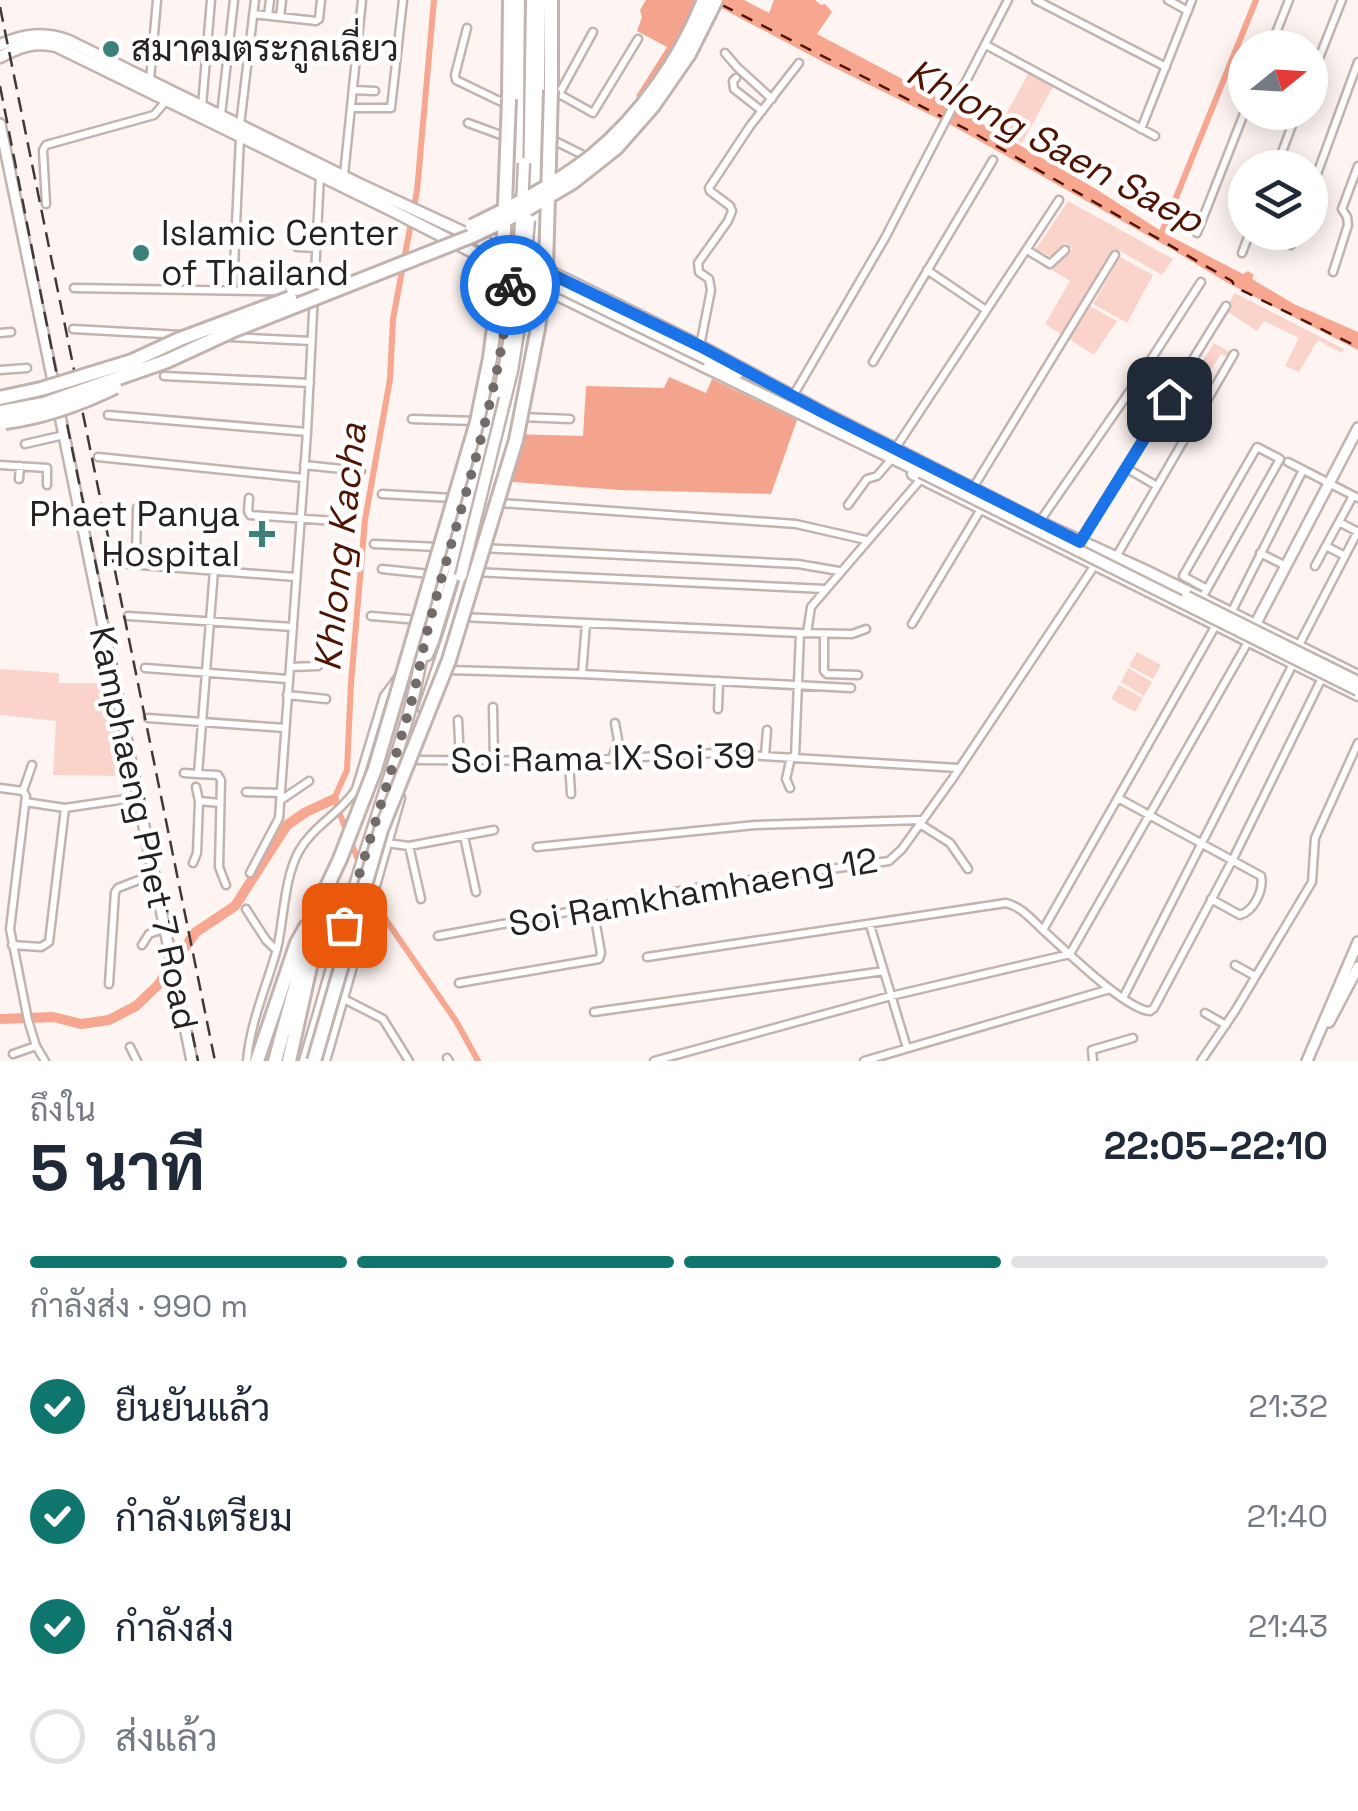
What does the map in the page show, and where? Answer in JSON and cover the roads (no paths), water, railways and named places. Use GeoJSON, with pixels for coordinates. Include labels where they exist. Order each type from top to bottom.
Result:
{"type":"FeatureCollection","features":[{"type":"Feature","properties":{"kind":"highway"},"geometry":{"type":"LineString","coordinates":[[257,1061],[297,943],[340,859],[375,769],[466,462],[483,391],[505,226],[510,0]]}},
{"type":"Feature","properties":{"kind":"highway"},"geometry":{"type":"LineString","coordinates":[[314,1061],[382,830],[460,626],[503,488],[526,395],[547,249],[550,0]]}},
{"type":"Feature","properties":{"kind":"highway"},"geometry":{"type":"LineString","coordinates":[[0,389],[180,339],[468,228],[524,201],[570,172],[611,139],[646,99],[680,50],[704,0]]}},
{"type":"Feature","properties":{"kind":"highway"},"geometry":{"type":"LineString","coordinates":[[2,419],[45,415],[92,398],[232,330],[472,236],[524,211],[573,182],[616,148],[653,106],[689,54],[716,0]]}},
{"type":"Feature","properties":{"kind":"highway"},"geometry":{"type":"LineString","coordinates":[[0,398],[132,361],[180,339]]}},
{"type":"Feature","properties":{"kind":"highway"},"geometry":{"type":"LineString","coordinates":[[275,1061],[317,908]]}},
{"type":"Feature","properties":{"kind":"highway"},"geometry":{"type":"LineString","coordinates":[[289,1061],[314,949],[317,908]]}},
{"type":"Feature","properties":{"kind":"main road"},"geometry":{"type":"LineString","coordinates":[[324,1061],[454,617],[456,574],[451,548],[486,422],[507,316],[518,35],[525,0]]}},
{"type":"Feature","properties":{"kind":"main road"},"geometry":{"type":"LineString","coordinates":[[305,1061],[421,667],[430,621],[475,547],[511,417],[533,265],[525,0]]}},
{"type":"Feature","properties":{"kind":"main road"},"geometry":{"type":"LineString","coordinates":[[435,674],[512,319],[522,216],[525,0]]}},
{"type":"Feature","properties":{"kind":"main road"},"geometry":{"type":"LineString","coordinates":[[421,667],[456,574],[512,371],[533,222],[540,105],[540,0]]}},
{"type":"Feature","properties":{"kind":"main road"},"geometry":{"type":"LineString","coordinates":[[0,45],[28,36],[48,35],[68,41],[166,101],[240,130],[434,225],[488,244],[566,280],[1145,576],[1358,679]]}},
{"type":"Feature","properties":{"kind":"main road"},"geometry":{"type":"LineString","coordinates":[[0,56],[28,44],[68,51],[150,80],[221,115],[240,130]]}},
{"type":"Feature","properties":{"kind":"main road"},"geometry":{"type":"LineString","coordinates":[[321,171],[344,176],[395,206]]}},
{"type":"Feature","properties":{"kind":"main road"},"geometry":{"type":"LineString","coordinates":[[533,222],[544,254],[566,280]]}},
{"type":"Feature","properties":{"kind":"main road"},"geometry":{"type":"LineString","coordinates":[[533,222],[533,256],[542,276],[552,284],[707,359],[774,386]]}},
{"type":"Feature","properties":{"kind":"main road"},"geometry":{"type":"LineString","coordinates":[[434,225],[483,257],[532,282],[1358,692]]}},
{"type":"Feature","properties":{"kind":"main road"},"geometry":{"type":"LineString","coordinates":[[488,244],[500,242],[513,233]]}},
{"type":"Feature","properties":{"kind":"main road"},"geometry":{"type":"LineString","coordinates":[[483,257],[500,285],[507,316]]}},
{"type":"Feature","properties":{"kind":"main road"},"geometry":{"type":"LineString","coordinates":[[526,324],[539,305],[558,295]]}},
{"type":"Feature","properties":{"kind":"main road"},"geometry":{"type":"LineString","coordinates":[[492,396],[504,390],[515,395]]}},
{"type":"Feature","properties":{"kind":"main road"},"geometry":{"type":"LineString","coordinates":[[842,434],[980,509],[1293,664],[1358,692]]}},
{"type":"Feature","properties":{"kind":"main road"},"geometry":{"type":"LineString","coordinates":[[1081,543],[1204,593],[1231,613],[1358,679]]}},
{"type":"Feature","properties":{"kind":"main road"},"geometry":{"type":"LineString","coordinates":[[1337,685],[1344,669]]}},
{"type":"Feature","properties":{"kind":"main road"},"geometry":{"type":"LineString","coordinates":[[328,982],[344,993]]}},
{"type":"Feature","properties":{"kind":"street"},"geometry":{"type":"LineString","coordinates":[[150,80],[157,0]]}},
{"type":"Feature","properties":{"kind":"street"},"geometry":{"type":"LineString","coordinates":[[202,106],[212,0]]}},
{"type":"Feature","properties":{"kind":"street"},"geometry":{"type":"LineString","coordinates":[[221,115],[234,0]]}},
{"type":"Feature","properties":{"kind":"street"},"geometry":{"type":"LineString","coordinates":[[233,290],[240,130],[255,0]]}},
{"type":"Feature","properties":{"kind":"street"},"geometry":{"type":"LineString","coordinates":[[268,15],[270,0]]}},
{"type":"Feature","properties":{"kind":"street"},"geometry":{"type":"LineString","coordinates":[[280,17],[282,0]]}},
{"type":"Feature","properties":{"kind":"street"},"geometry":{"type":"LineString","coordinates":[[253,14],[318,20],[321,0]]}},
{"type":"Feature","properties":{"kind":"street"},"geometry":{"type":"LineString","coordinates":[[344,176],[362,0]]}},
{"type":"Feature","properties":{"kind":"street"},"geometry":{"type":"LineString","coordinates":[[351,108],[391,108],[403,0]]}},
{"type":"Feature","properties":{"kind":"street"},"geometry":{"type":"LineString","coordinates":[[793,396],[886,238],[1008,0]]}},
{"type":"Feature","properties":{"kind":"street"},"geometry":{"type":"LineString","coordinates":[[1036,0],[1166,68]]}},
{"type":"Feature","properties":{"kind":"street"},"geometry":{"type":"LineString","coordinates":[[1168,0],[1188,11]]}},
{"type":"Feature","properties":{"kind":"street"},"geometry":{"type":"LineString","coordinates":[[1141,129],[1192,0]]}},
{"type":"Feature","properties":{"kind":"street"},"geometry":{"type":"LineString","coordinates":[[1277,30],[1289,0]]}},
{"type":"Feature","properties":{"kind":"street"},"geometry":{"type":"LineString","coordinates":[[1328,35],[1342,0]]}},
{"type":"Feature","properties":{"kind":"street"},"geometry":{"type":"LineString","coordinates":[[467,28],[456,80],[517,109]]}},
{"type":"Feature","properties":{"kind":"street"},"geometry":{"type":"LineString","coordinates":[[540,105],[554,102],[560,94],[593,32]]}},
{"type":"Feature","properties":{"kind":"street"},"geometry":{"type":"LineString","coordinates":[[560,94],[593,113],[638,39]]}},
{"type":"Feature","properties":{"kind":"street"},"geometry":{"type":"LineString","coordinates":[[986,46],[1155,136]]}},
{"type":"Feature","properties":{"kind":"street"},"geometry":{"type":"LineString","coordinates":[[725,53],[772,99]]}},
{"type":"Feature","properties":{"kind":"street"},"geometry":{"type":"LineString","coordinates":[[1326,150],[1358,62]]}},
{"type":"Feature","properties":{"kind":"street"},"geometry":{"type":"LineString","coordinates":[[700,346],[711,290],[708,280],[699,272],[698,263],[732,211],[709,188],[799,63]]}},
{"type":"Feature","properties":{"kind":"street"},"geometry":{"type":"LineString","coordinates":[[736,78],[734,89],[762,111]]}},
{"type":"Feature","properties":{"kind":"street"},"geometry":{"type":"LineString","coordinates":[[352,90],[375,91]]}},
{"type":"Feature","properties":{"kind":"street"},"geometry":{"type":"LineString","coordinates":[[46,204],[46,144],[154,115],[166,101]]}},
{"type":"Feature","properties":{"kind":"street"},"geometry":{"type":"LineString","coordinates":[[468,123],[516,141]]}},
{"type":"Feature","properties":{"kind":"street","name":"Kamphaeng Phet 7 Road"},"geometry":{"type":"LineString","coordinates":[[0,124],[192,1061]]}},
{"type":"Feature","properties":{"kind":"street"},"geometry":{"type":"LineString","coordinates":[[1196,232],[1237,130]]}},
{"type":"Feature","properties":{"kind":"street"},"geometry":{"type":"LineString","coordinates":[[539,133],[607,167]]}},
{"type":"Feature","properties":{"kind":"street"},"geometry":{"type":"LineString","coordinates":[[873,362],[993,160]]}},
{"type":"Feature","properties":{"kind":"street"},"geometry":{"type":"LineString","coordinates":[[1333,272],[1348,225],[1342,208],[1358,166]]}},
{"type":"Feature","properties":{"kind":"street"},"geometry":{"type":"LineString","coordinates":[[250,873],[276,826],[280,797],[307,432],[321,171]]}},
{"type":"Feature","properties":{"kind":"street"},"geometry":{"type":"LineString","coordinates":[[895,448],[1059,200]]}},
{"type":"Feature","properties":{"kind":"street"},"geometry":{"type":"LineString","coordinates":[[298,247],[316,248]]}},
{"type":"Feature","properties":{"kind":"street"},"geometry":{"type":"LineString","coordinates":[[1027,250],[1050,264],[1064,250]]}},
{"type":"Feature","properties":{"kind":"street"},"geometry":{"type":"LineString","coordinates":[[973,488],[1115,255]]}},
{"type":"Feature","properties":{"kind":"street"},"geometry":{"type":"LineString","coordinates":[[927,270],[986,310]]}},
{"type":"Feature","properties":{"kind":"street"},"geometry":{"type":"LineString","coordinates":[[1039,522],[1201,282]]}},
{"type":"Feature","properties":{"kind":"street"},"geometry":{"type":"LineString","coordinates":[[74,288],[314,292]]}},
{"type":"Feature","properties":{"kind":"street"},"geometry":{"type":"LineString","coordinates":[[1081,543],[1226,306]]}},
{"type":"Feature","properties":{"kind":"street"},"geometry":{"type":"LineString","coordinates":[[73,329],[312,341]]}},
{"type":"Feature","properties":{"kind":"street"},"geometry":{"type":"LineString","coordinates":[[0,332],[11,332]]}},
{"type":"Feature","properties":{"kind":"street"},"geometry":{"type":"LineString","coordinates":[[1116,557],[1234,354]]}},
{"type":"Feature","properties":{"kind":"street"},"geometry":{"type":"LineString","coordinates":[[0,370],[26,368]]}},
{"type":"Feature","properties":{"kind":"street"},"geometry":{"type":"LineString","coordinates":[[164,376],[310,384]]}},
{"type":"Feature","properties":{"kind":"street"},"geometry":{"type":"LineString","coordinates":[[108,415],[307,432]]}},
{"type":"Feature","properties":{"kind":"street"},"geometry":{"type":"LineString","coordinates":[[511,417],[570,419]]}},
{"type":"Feature","properties":{"kind":"street"},"geometry":{"type":"LineString","coordinates":[[412,419],[486,422]]}},
{"type":"Feature","properties":{"kind":"street"},"geometry":{"type":"LineString","coordinates":[[1255,625],[1358,428]]}},
{"type":"Feature","properties":{"kind":"street"},"geometry":{"type":"LineString","coordinates":[[24,444],[64,436]]}},
{"type":"Feature","properties":{"kind":"street"},"geometry":{"type":"LineString","coordinates":[[1257,447],[1280,460],[1204,593],[1183,576],[1257,447]]}},
{"type":"Feature","properties":{"kind":"street"},"geometry":{"type":"LineString","coordinates":[[98,457],[303,478]]}},
{"type":"Feature","properties":{"kind":"street"},"geometry":{"type":"LineString","coordinates":[[848,505],[867,479],[878,476],[889,462]]}},
{"type":"Feature","properties":{"kind":"street"},"geometry":{"type":"LineString","coordinates":[[1288,462],[1356,497],[1315,566]]}},
{"type":"Feature","properties":{"kind":"street"},"geometry":{"type":"LineString","coordinates":[[0,465],[48,468],[47,485]]}},
{"type":"Feature","properties":{"kind":"street"},"geometry":{"type":"LineString","coordinates":[[304,465],[361,471]]}},
{"type":"Feature","properties":{"kind":"street"},"geometry":{"type":"LineString","coordinates":[[19,479],[20,466]]}},
{"type":"Feature","properties":{"kind":"street"},"geometry":{"type":"LineString","coordinates":[[1126,468],[1156,486]]}},
{"type":"Feature","properties":{"kind":"street"},"geometry":{"type":"LineString","coordinates":[[1231,613],[1303,470]]}},
{"type":"Feature","properties":{"kind":"street"},"geometry":{"type":"LineString","coordinates":[[790,788],[786,779],[793,757],[803,633],[809,611],[921,475]]}},
{"type":"Feature","properties":{"kind":"street"},"geometry":{"type":"LineString","coordinates":[[382,494],[464,499]]}},
{"type":"Feature","properties":{"kind":"street"},"geometry":{"type":"LineString","coordinates":[[249,498],[250,516],[349,522]]}},
{"type":"Feature","properties":{"kind":"street"},"geometry":{"type":"LineString","coordinates":[[488,502],[796,524],[866,540]]}},
{"type":"Feature","properties":{"kind":"street"},"geometry":{"type":"LineString","coordinates":[[137,508],[132,564],[296,577]]}},
{"type":"Feature","properties":{"kind":"street"},"geometry":{"type":"LineString","coordinates":[[912,624],[980,509]]}},
{"type":"Feature","properties":{"kind":"street"},"geometry":{"type":"LineString","coordinates":[[1298,646],[1358,532],[1339,522]]}},
{"type":"Feature","properties":{"kind":"street"},"geometry":{"type":"LineString","coordinates":[[374,544],[451,548]]}},
{"type":"Feature","properties":{"kind":"street"},"geometry":{"type":"LineString","coordinates":[[1326,546],[1345,556]]}},
{"type":"Feature","properties":{"kind":"street"},"geometry":{"type":"LineString","coordinates":[[475,547],[798,564],[839,571]]}},
{"type":"Feature","properties":{"kind":"street"},"geometry":{"type":"LineString","coordinates":[[1260,553],[1286,566]]}},
{"type":"Feature","properties":{"kind":"street","name":"Soi Ramkhamhaeng 12"},"geometry":{"type":"LineString","coordinates":[[438,936],[708,886],[882,864],[895,857],[960,768],[1095,565]]}},
{"type":"Feature","properties":{"kind":"street"},"geometry":{"type":"LineString","coordinates":[[198,774],[214,570]]}},
{"type":"Feature","properties":{"kind":"street"},"geometry":{"type":"LineString","coordinates":[[382,570],[824,589]]}},
{"type":"Feature","properties":{"kind":"street"},"geometry":{"type":"LineString","coordinates":[[128,616],[293,627]]}},
{"type":"Feature","properties":{"kind":"street"},"geometry":{"type":"LineString","coordinates":[[371,616],[430,621]]}},
{"type":"Feature","properties":{"kind":"street"},"geometry":{"type":"LineString","coordinates":[[454,617],[824,634],[852,634],[866,629]]}},
{"type":"Feature","properties":{"kind":"street"},"geometry":{"type":"LineString","coordinates":[[582,674],[586,622]]}},
{"type":"Feature","properties":{"kind":"street"},"geometry":{"type":"LineString","coordinates":[[1043,930],[1216,625]]}},
{"type":"Feature","properties":{"kind":"street"},"geometry":{"type":"LineString","coordinates":[[824,634],[824,671],[858,675]]}},
{"type":"Feature","properties":{"kind":"street"},"geometry":{"type":"LineString","coordinates":[[654,1061],[892,996],[1070,954],[1248,642]]}},
{"type":"Feature","properties":{"kind":"street"},"geometry":{"type":"LineString","coordinates":[[247,1061],[276,950],[292,867],[313,832],[356,789],[387,690],[424,648]]}},
{"type":"Feature","properties":{"kind":"street"},"geometry":{"type":"LineString","coordinates":[[1123,998],[1293,664]]}},
{"type":"Feature","properties":{"kind":"street"},"geometry":{"type":"LineString","coordinates":[[290,667],[318,666]]}},
{"type":"Feature","properties":{"kind":"street"},"geometry":{"type":"LineString","coordinates":[[145,668],[289,679]]}},
{"type":"Feature","properties":{"kind":"street"},"geometry":{"type":"LineString","coordinates":[[435,674],[582,674],[851,688]]}},
{"type":"Feature","properties":{"kind":"street"},"geometry":{"type":"LineString","coordinates":[[648,958],[1006,904],[1019,908],[1111,989],[1146,1012],[1154,1008],[1233,859],[1322,678]]}},
{"type":"Feature","properties":{"kind":"street"},"geometry":{"type":"LineString","coordinates":[[718,709],[719,681]]}},
{"type":"Feature","properties":{"kind":"street"},"geometry":{"type":"LineString","coordinates":[[288,695],[326,698]]}},
{"type":"Feature","properties":{"kind":"street"},"geometry":{"type":"LineString","coordinates":[[493,707],[494,759]]}},
{"type":"Feature","properties":{"kind":"street"},"geometry":{"type":"LineString","coordinates":[[148,718],[285,728]]}},
{"type":"Feature","properties":{"kind":"street"},"geometry":{"type":"LineString","coordinates":[[458,720],[460,760]]}},
{"type":"Feature","properties":{"kind":"street"},"geometry":{"type":"LineString","coordinates":[[612,759],[618,740],[615,723]]}},
{"type":"Feature","properties":{"kind":"street"},"geometry":{"type":"LineString","coordinates":[[765,755],[767,730]]}},
{"type":"Feature","properties":{"kind":"street"},"geometry":{"type":"LineString","coordinates":[[1201,1061],[1312,882],[1316,838],[1358,743]]}},
{"type":"Feature","properties":{"kind":"street","name":"Soi Rama IX Soi 39"},"geometry":{"type":"LineString","coordinates":[[410,760],[569,761],[715,753],[960,768]]}},
{"type":"Feature","properties":{"kind":"street"},"geometry":{"type":"LineString","coordinates":[[569,761],[571,794]]}},
{"type":"Feature","properties":{"kind":"street"},"geometry":{"type":"LineString","coordinates":[[22,790],[32,765]]}},
{"type":"Feature","properties":{"kind":"street"},"geometry":{"type":"LineString","coordinates":[[184,773],[220,777],[224,846],[219,867],[226,886]]}},
{"type":"Feature","properties":{"kind":"street"},"geometry":{"type":"LineString","coordinates":[[246,792],[280,797],[309,780]]}},
{"type":"Feature","properties":{"kind":"street"},"geometry":{"type":"LineString","coordinates":[[0,788],[22,790]]}},
{"type":"Feature","properties":{"kind":"street"},"geometry":{"type":"LineString","coordinates":[[193,863],[197,853],[196,788]]}},
{"type":"Feature","properties":{"kind":"street"},"geometry":{"type":"LineString","coordinates":[[22,790],[26,796],[10,920],[12,945],[27,1015],[45,1061]]}},
{"type":"Feature","properties":{"kind":"street"},"geometry":{"type":"LineString","coordinates":[[1118,798],[1261,876],[1260,890],[1249,911],[1240,915],[1210,899]]}},
{"type":"Feature","properties":{"kind":"street"},"geometry":{"type":"LineString","coordinates":[[25,802],[64,808],[126,799]]}},
{"type":"Feature","properties":{"kind":"street"},"geometry":{"type":"LineString","coordinates":[[199,801],[220,803]]}},
{"type":"Feature","properties":{"kind":"street"},"geometry":{"type":"LineString","coordinates":[[12,945],[44,946],[50,940],[64,808]]}},
{"type":"Feature","properties":{"kind":"street"},"geometry":{"type":"LineString","coordinates":[[537,847],[755,825],[921,822],[950,842],[968,869]]}},
{"type":"Feature","properties":{"kind":"street"},"geometry":{"type":"LineString","coordinates":[[386,843],[409,846],[494,830]]}},
{"type":"Feature","properties":{"kind":"street"},"geometry":{"type":"LineString","coordinates":[[464,836],[476,892]]}},
{"type":"Feature","properties":{"kind":"street"},"geometry":{"type":"LineString","coordinates":[[409,846],[421,899]]}},
{"type":"Feature","properties":{"kind":"street"},"geometry":{"type":"LineString","coordinates":[[110,984],[115,892],[154,874]]}},
{"type":"Feature","properties":{"kind":"street"},"geometry":{"type":"LineString","coordinates":[[459,983],[599,959],[602,953],[594,907]]}},
{"type":"Feature","properties":{"kind":"street"},"geometry":{"type":"LineString","coordinates":[[246,909],[276,950]]}},
{"type":"Feature","properties":{"kind":"street"},"geometry":{"type":"LineString","coordinates":[[870,925],[907,1048]]}},
{"type":"Feature","properties":{"kind":"street"},"geometry":{"type":"LineString","coordinates":[[142,946],[149,934],[164,928]]}},
{"type":"Feature","properties":{"kind":"street"},"geometry":{"type":"LineString","coordinates":[[1307,1060],[1356,948]]}},
{"type":"Feature","properties":{"kind":"street"},"geometry":{"type":"LineString","coordinates":[[1234,965],[1255,976]]}},
{"type":"Feature","properties":{"kind":"street"},"geometry":{"type":"LineString","coordinates":[[1307,1060],[1358,967]]}},
{"type":"Feature","properties":{"kind":"street"},"geometry":{"type":"LineString","coordinates":[[594,1012],[884,970]]}},
{"type":"Feature","properties":{"kind":"street"},"geometry":{"type":"LineString","coordinates":[[864,1061],[1111,989]]}},
{"type":"Feature","properties":{"kind":"street"},"geometry":{"type":"LineString","coordinates":[[344,993],[384,1019],[409,1061]]}},
{"type":"Feature","properties":{"kind":"street"},"geometry":{"type":"LineString","coordinates":[[1206,1013],[1226,1025]]}},
{"type":"Feature","properties":{"kind":"street"},"geometry":{"type":"LineString","coordinates":[[1093,1061],[1092,1050],[1132,1038]]}},
{"type":"Feature","properties":{"kind":"street"},"geometry":{"type":"LineString","coordinates":[[13,1054],[36,1046]]}},
{"type":"Feature","properties":{"kind":"street"},"geometry":{"type":"LineString","coordinates":[[130,1047],[137,1061]]}},
{"type":"Feature","properties":{"kind":"waterway","name":"Khlong Kacha"},"geometry":{"type":"LineString","coordinates":[[360,865],[334,799],[347,770],[365,520],[390,379],[393,319],[417,191],[434,0]]}},
{"type":"Feature","properties":{"kind":"waterway","name":"Khlong Saen Saep"},"geometry":{"type":"LineString","coordinates":[[1160,237],[1256,0]]}},
{"type":"Feature","properties":{"kind":"waterway"},"geometry":{"type":"LineString","coordinates":[[0,1019],[53,1017],[81,1024],[109,1020],[136,1006],[158,985],[196,932],[235,906],[287,825],[334,799]]}},
{"type":"Feature","properties":{"kind":"waterway","name":"Khlong Kacha"},"geometry":{"type":"LineString","coordinates":[[372,895],[478,1061]]}},
{"type":"Feature","properties":{"kind":"railway"},"geometry":{"type":"LineString","coordinates":[[0,7],[215,1061]]}},
{"type":"Feature","properties":{"kind":"railway"},"geometry":{"type":"LineString","coordinates":[[0,86],[198,1061]]}},
{"type":"Feature","properties":{"kind":"place","name":"สมาคมตระกูลเลี่ยว"},"geometry":{"type":"Point","coordinates":[111,49]}},
{"type":"Feature","properties":{"kind":"place","name":"Islamic Center of Thailand"},"geometry":{"type":"Point","coordinates":[141,253]}},
{"type":"Feature","properties":{"kind":"place","name":"Phaet Panya Hospital"},"geometry":{"type":"Point","coordinates":[262,534]}}]}
